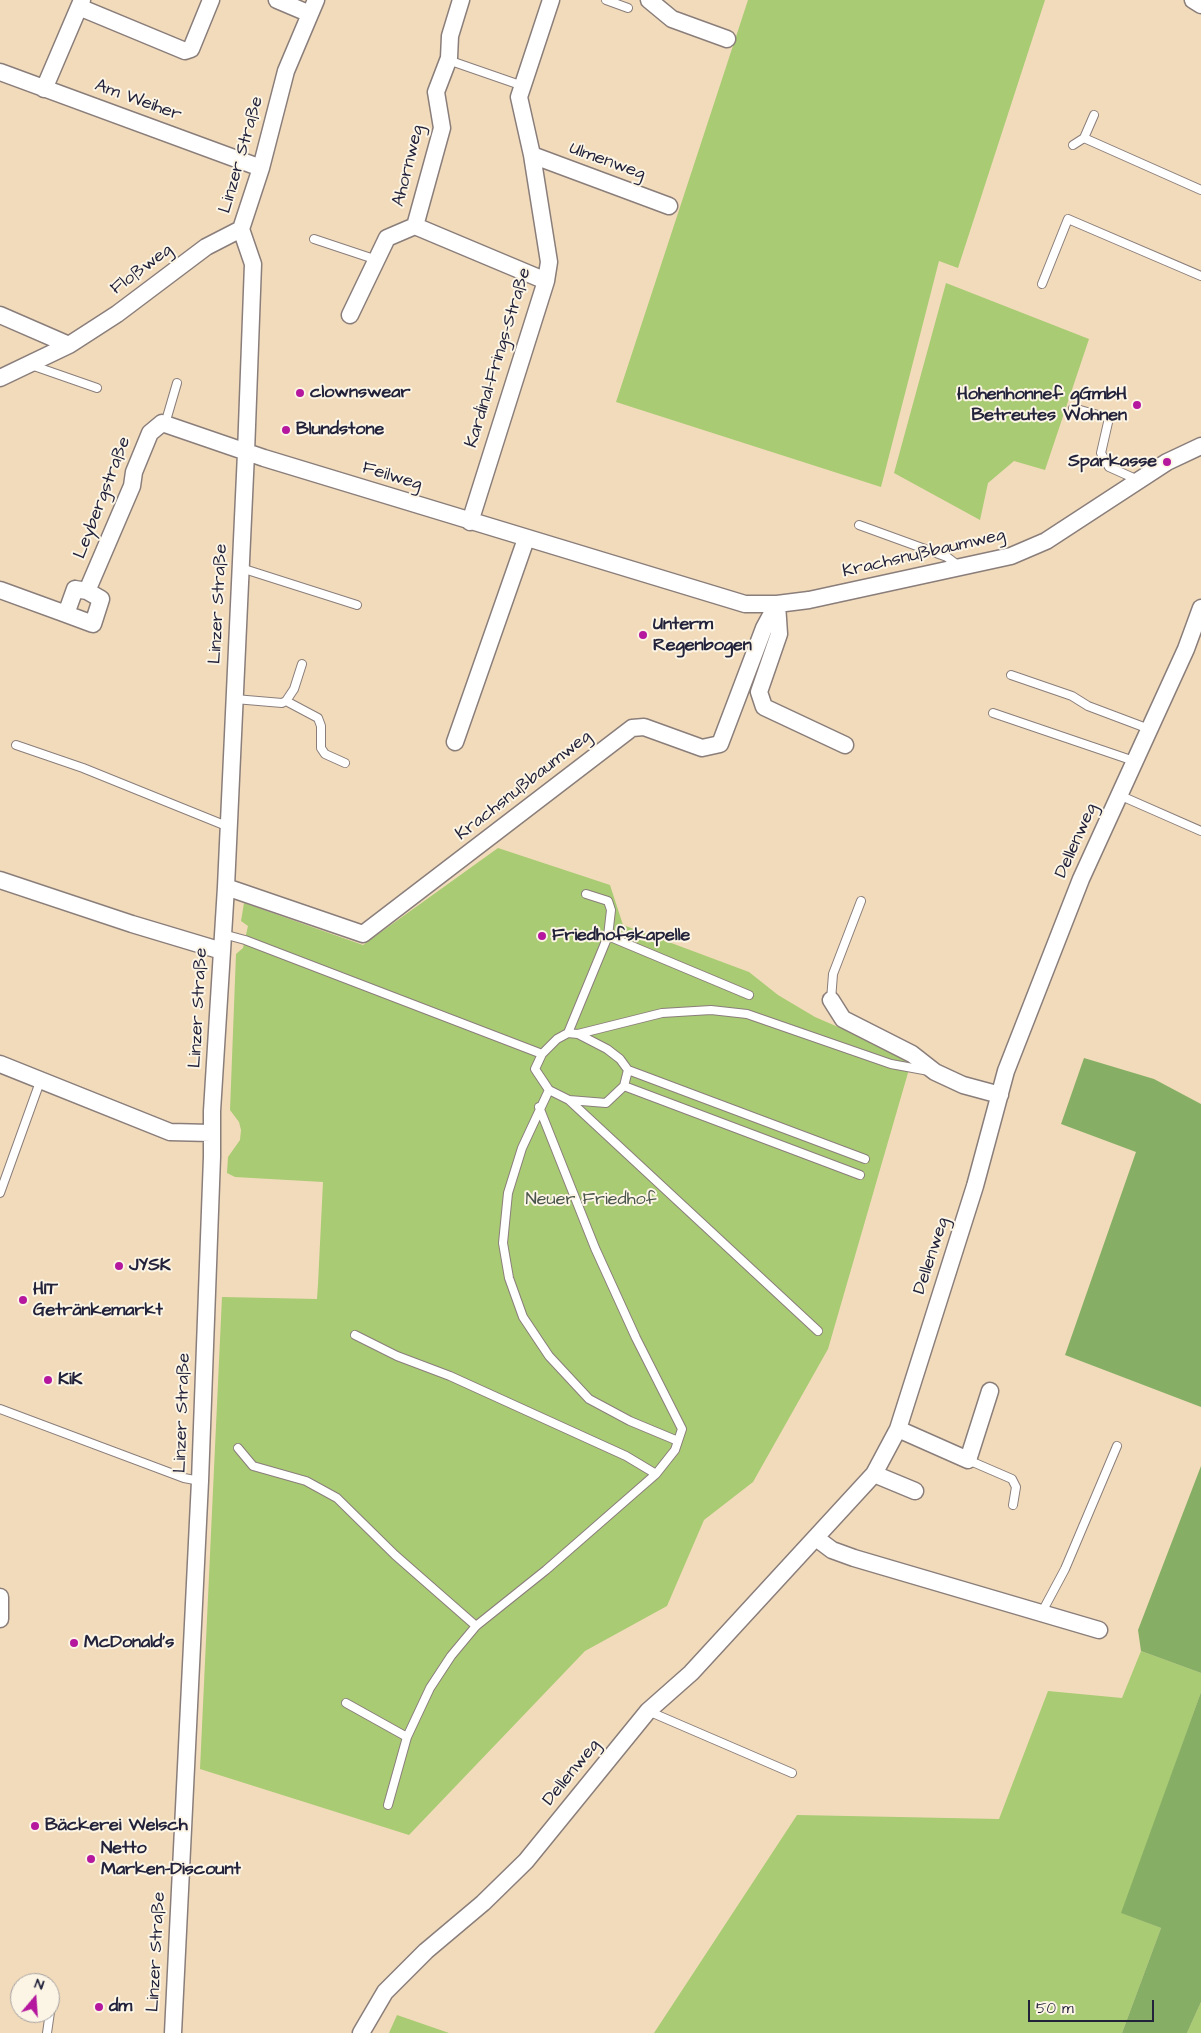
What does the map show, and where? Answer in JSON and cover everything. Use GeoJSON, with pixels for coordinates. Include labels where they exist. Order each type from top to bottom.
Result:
{"type":"FeatureCollection","features":[{"type":"Feature","properties":{"kind":"street"},"geometry":{"type":"LineString","coordinates":[[44,89],[80,4],[178,50],[185,51],[191,49],[211,0]]}},
{"type":"Feature","properties":{"kind":"street"},"geometry":{"type":"LineString","coordinates":[[277,0],[313,7]]}},
{"type":"Feature","properties":{"kind":"street","name":"Ahornweg"},"geometry":{"type":"LineString","coordinates":[[415,226],[442,128],[436,92],[448,60],[450,36],[461,0]]}},
{"type":"Feature","properties":{"kind":"street","name":"Kardinal-Frings-Straße"},"geometry":{"type":"LineString","coordinates":[[470,522],[546,281],[548,262],[532,155],[519,97],[552,0]]}},
{"type":"Feature","properties":{"kind":"street"},"geometry":{"type":"LineString","coordinates":[[650,0],[672,19],[727,39]]}},
{"type":"Feature","properties":{"kind":"street"},"geometry":{"type":"LineString","coordinates":[[1192,0],[1201,5]]}},
{"type":"Feature","properties":{"kind":"street","name":"Linzer Straße"},"geometry":{"type":"LineString","coordinates":[[173,2033],[200,1481],[211,1133],[226,887],[246,453],[253,264],[241,229],[261,168],[286,71],[313,7]]}},
{"type":"Feature","properties":{"kind":"street","name":"Am Weiher"},"geometry":{"type":"LineString","coordinates":[[0,72],[261,168]]}},
{"type":"Feature","properties":{"kind":"street","name":"Ulmenweg"},"geometry":{"type":"LineString","coordinates":[[532,155],[669,206]]}},
{"type":"Feature","properties":{"kind":"street","name":"Ahornweg"},"geometry":{"type":"LineString","coordinates":[[350,315],[387,238],[415,226],[546,281]]}},
{"type":"Feature","properties":{"kind":"street","name":"Floßweg"},"geometry":{"type":"LineString","coordinates":[[0,378],[69,345],[117,314],[206,247],[241,229]]}},
{"type":"Feature","properties":{"kind":"street"},"geometry":{"type":"LineString","coordinates":[[0,315],[69,345]]}},
{"type":"Feature","properties":{"kind":"street","name":"Leybergstraße"},"geometry":{"type":"LineString","coordinates":[[87,591],[132,486],[134,472],[150,433],[162,423],[165,424]]}},
{"type":"Feature","properties":{"kind":"street"},"geometry":{"type":"LineString","coordinates":[[165,424],[246,453]]}},
{"type":"Feature","properties":{"kind":"street","name":"Krachsnußbaumweg"},"geometry":{"type":"LineString","coordinates":[[226,887],[363,934],[632,728],[644,727],[702,748],[720,744],[764,628],[776,604],[961,568],[1011,556],[1046,541],[1118,496],[1138,480],[1173,458],[1201,446]]}},
{"type":"Feature","properties":{"kind":"street","name":"Feilweg"},"geometry":{"type":"LineString","coordinates":[[246,453],[726,600],[745,604],[776,604]]}},
{"type":"Feature","properties":{"kind":"street"},"geometry":{"type":"LineString","coordinates":[[455,742],[526,540]]}},
{"type":"Feature","properties":{"kind":"street"},"geometry":{"type":"LineString","coordinates":[[0,590],[93,624],[101,599],[87,591],[74,589],[66,614]]}},
{"type":"Feature","properties":{"kind":"street"},"geometry":{"type":"LineString","coordinates":[[776,604],[779,634],[759,692],[764,707],[845,745]]}},
{"type":"Feature","properties":{"kind":"street","name":"Dellenweg"},"geometry":{"type":"LineString","coordinates":[[361,2033],[385,1992],[426,1951],[482,1903],[526,1861],[648,1711],[691,1673],[874,1474],[898,1429],[975,1186],[1006,1071],[1071,904],[1186,648],[1201,608]]}},
{"type":"Feature","properties":{"kind":"street"},"geometry":{"type":"LineString","coordinates":[[0,880],[222,951]]}},
{"type":"Feature","properties":{"kind":"street"},"geometry":{"type":"LineString","coordinates":[[831,1000],[843,1019],[912,1054],[935,1072],[963,1085],[1000,1094]]}},
{"type":"Feature","properties":{"kind":"street"},"geometry":{"type":"LineString","coordinates":[[0,1064],[170,1132],[211,1133]]}},
{"type":"Feature","properties":{"kind":"street"},"geometry":{"type":"LineString","coordinates":[[898,1429],[968,1460],[990,1391]]}},
{"type":"Feature","properties":{"kind":"street"},"geometry":{"type":"LineString","coordinates":[[874,1474],[915,1491]]}},
{"type":"Feature","properties":{"kind":"street"},"geometry":{"type":"LineString","coordinates":[[816,1538],[832,1550],[854,1558],[1099,1630]]}},
{"type":"Feature","properties":{"kind":"street"},"geometry":{"type":"LineString","coordinates":[[0,1597],[0,1619]]}},
{"type":"Feature","properties":{"kind":"lane"},"geometry":{"type":"LineString","coordinates":[[606,0],[628,8]]}},
{"type":"Feature","properties":{"kind":"lane"},"geometry":{"type":"LineString","coordinates":[[448,60],[523,86]]}},
{"type":"Feature","properties":{"kind":"lane"},"geometry":{"type":"LineString","coordinates":[[1073,145],[1084,138],[1094,115]]}},
{"type":"Feature","properties":{"kind":"lane"},"geometry":{"type":"LineString","coordinates":[[1084,138],[1201,190]]}},
{"type":"Feature","properties":{"kind":"lane"},"geometry":{"type":"LineString","coordinates":[[1042,284],[1068,219],[1201,276]]}},
{"type":"Feature","properties":{"kind":"lane"},"geometry":{"type":"LineString","coordinates":[[314,239],[377,260]]}},
{"type":"Feature","properties":{"kind":"lane"},"geometry":{"type":"LineString","coordinates":[[29,364],[97,388]]}},
{"type":"Feature","properties":{"kind":"lane"},"geometry":{"type":"LineString","coordinates":[[165,424],[176,383]]}},
{"type":"Feature","properties":{"kind":"lane"},"geometry":{"type":"LineString","coordinates":[[1073,408],[1109,418],[1101,454],[1109,467],[1138,480]]}},
{"type":"Feature","properties":{"kind":"lane"},"geometry":{"type":"LineString","coordinates":[[859,526],[947,557],[961,568]]}},
{"type":"Feature","properties":{"kind":"lane"},"geometry":{"type":"LineString","coordinates":[[241,568],[357,605]]}},
{"type":"Feature","properties":{"kind":"lane"},"geometry":{"type":"LineString","coordinates":[[235,699],[282,703],[286,701],[294,689],[302,664]]}},
{"type":"Feature","properties":{"kind":"lane"},"geometry":{"type":"LineString","coordinates":[[1011,675],[1072,696],[1088,706],[1149,729]]}},
{"type":"Feature","properties":{"kind":"lane"},"geometry":{"type":"LineString","coordinates":[[286,701],[318,718],[321,726],[321,748],[324,754],[345,763]]}},
{"type":"Feature","properties":{"kind":"lane"},"geometry":{"type":"LineString","coordinates":[[993,713],[1134,761]]}},
{"type":"Feature","properties":{"kind":"lane"},"geometry":{"type":"LineString","coordinates":[[16,745],[83,768],[229,827]]}},
{"type":"Feature","properties":{"kind":"lane"},"geometry":{"type":"LineString","coordinates":[[1119,795],[1201,831]]}},
{"type":"Feature","properties":{"kind":"lane"},"geometry":{"type":"LineString","coordinates":[[568,1034],[608,936],[611,910],[608,901],[586,894]]}},
{"type":"Feature","properties":{"kind":"lane"},"geometry":{"type":"LineString","coordinates":[[831,1000],[833,974],[861,901]]}},
{"type":"Feature","properties":{"kind":"lane"},"geometry":{"type":"LineString","coordinates":[[223,934],[245,940],[542,1054]]}},
{"type":"Feature","properties":{"kind":"lane"},"geometry":{"type":"LineString","coordinates":[[608,936],[749,996]]}},
{"type":"Feature","properties":{"kind":"lane"},"geometry":{"type":"LineString","coordinates":[[818,1331],[569,1100],[548,1090],[535,1069],[542,1054],[557,1039],[568,1034],[578,1034],[662,1014],[711,1010],[747,1014],[891,1064],[909,1069],[935,1072]]}},
{"type":"Feature","properties":{"kind":"lane"},"geometry":{"type":"LineString","coordinates":[[578,1034],[607,1048],[620,1059],[628,1070],[865,1159]]}},
{"type":"Feature","properties":{"kind":"lane"},"geometry":{"type":"LineString","coordinates":[[569,1100],[609,1103],[624,1086],[628,1070]]}},
{"type":"Feature","properties":{"kind":"lane"},"geometry":{"type":"LineString","coordinates":[[0,1193],[40,1079]]}},
{"type":"Feature","properties":{"kind":"lane"},"geometry":{"type":"LineString","coordinates":[[624,1086],[860,1175]]}},
{"type":"Feature","properties":{"kind":"lane"},"geometry":{"type":"LineString","coordinates":[[548,1090],[522,1148],[508,1193],[503,1242],[509,1278],[522,1318],[549,1356],[590,1399],[630,1422],[678,1441]]}},
{"type":"Feature","properties":{"kind":"lane"},"geometry":{"type":"LineString","coordinates":[[388,1805],[407,1737],[430,1688],[451,1656],[476,1626],[546,1570],[656,1474],[675,1450],[682,1429],[636,1338],[595,1248],[539,1107]]}},
{"type":"Feature","properties":{"kind":"lane"},"geometry":{"type":"LineString","coordinates":[[356,1334],[397,1356],[450,1376],[626,1456],[656,1474]]}},
{"type":"Feature","properties":{"kind":"lane"},"geometry":{"type":"LineString","coordinates":[[0,1409],[184,1478],[200,1481]]}},
{"type":"Feature","properties":{"kind":"lane"},"geometry":{"type":"LineString","coordinates":[[1042,1612],[1065,1569],[1117,1446]]}},
{"type":"Feature","properties":{"kind":"lane"},"geometry":{"type":"LineString","coordinates":[[238,1448],[253,1466],[306,1481],[337,1498],[395,1555],[476,1626]]}},
{"type":"Feature","properties":{"kind":"lane"},"geometry":{"type":"LineString","coordinates":[[968,1460],[1012,1479],[1016,1487],[1013,1505]]}},
{"type":"Feature","properties":{"kind":"lane"},"geometry":{"type":"LineString","coordinates":[[346,1703],[407,1737]]}},
{"type":"Feature","properties":{"kind":"lane"},"geometry":{"type":"LineString","coordinates":[[648,1711],[792,1773]]}},
{"type":"Feature","properties":{"kind":"green space"},"geometry":{"type":"Polygon","coordinates":[[[748,0],[1045,0],[958,268],[939,261],[881,487],[616,402],[748,0]]]}},
{"type":"Feature","properties":{"kind":"green space"},"geometry":{"type":"Polygon","coordinates":[[[946,283],[1089,339],[1045,470],[1014,461],[988,483],[980,520],[894,473],[946,283]]]}},
{"type":"Feature","properties":{"kind":"green space","name":"Neuer Friedhof"},"geometry":{"type":"Polygon","coordinates":[[[498,848],[610,885],[623,925],[749,972],[778,995],[815,1017],[912,1059],[828,1349],[753,1482],[704,1520],[667,1606],[585,1651],[409,1835],[200,1769],[222,1297],[317,1299],[323,1182],[235,1177],[227,1173],[228,1157],[240,1140],[241,1130],[239,1122],[230,1110],[236,954],[243,948],[248,926],[241,921],[244,903],[363,945],[498,848]]]}},
{"type":"Feature","properties":{"kind":"green space"},"geometry":{"type":"Polygon","coordinates":[[[1084,1058],[1154,1079],[1201,1104],[1201,1407],[1065,1355],[1136,1152],[1061,1124],[1084,1058]]]}},
{"type":"Feature","properties":{"kind":"green space"},"geometry":{"type":"Polygon","coordinates":[[[1201,1466],[1201,1673],[1141,1651],[1138,1630],[1201,1466]]]}},
{"type":"Feature","properties":{"kind":"green space"},"geometry":{"type":"Polygon","coordinates":[[[1141,1651],[1201,1673],[1201,1692],[1122,1913],[1161,1928],[1122,2033],[654,2033],[797,1815],[999,1819],[1048,1691],[1122,1698],[1141,1651]]]}},
{"type":"Feature","properties":{"kind":"green space"},"geometry":{"type":"Polygon","coordinates":[[[1201,1692],[1201,2002],[1187,2033],[1122,2033],[1161,1928],[1121,1913],[1201,1692]]]}},
{"type":"Feature","properties":{"kind":"green space"},"geometry":{"type":"Polygon","coordinates":[[[1201,2002],[1201,2033],[1187,2033],[1201,2002]]]}},
{"type":"Feature","properties":{"kind":"green space"},"geometry":{"type":"Polygon","coordinates":[[[397,2015],[449,2033],[389,2033],[397,2015]]]}},
{"type":"Feature","properties":{"kind":"place","name":"clownswear"},"geometry":{"type":"Point","coordinates":[300,393]}},
{"type":"Feature","properties":{"kind":"place","name":"Hohenhonnef gGmbH Betreutes Wohnen"},"geometry":{"type":"Point","coordinates":[1137,405]}},
{"type":"Feature","properties":{"kind":"place","name":"Blundstone"},"geometry":{"type":"Point","coordinates":[286,430]}},
{"type":"Feature","properties":{"kind":"place","name":"Sparkasse"},"geometry":{"type":"Point","coordinates":[1167,462]}},
{"type":"Feature","properties":{"kind":"place","name":"Unterm Regenbogen"},"geometry":{"type":"Point","coordinates":[643,635]}},
{"type":"Feature","properties":{"kind":"place","name":"Friedhofskapelle"},"geometry":{"type":"Point","coordinates":[542,936]}},
{"type":"Feature","properties":{"kind":"place","name":"JYSK"},"geometry":{"type":"Point","coordinates":[119,1266]}},
{"type":"Feature","properties":{"kind":"place","name":"HIT Getränkemarkt"},"geometry":{"type":"Point","coordinates":[23,1300]}},
{"type":"Feature","properties":{"kind":"place","name":"KiK"},"geometry":{"type":"Point","coordinates":[48,1380]}},
{"type":"Feature","properties":{"kind":"place","name":"McDonald's"},"geometry":{"type":"Point","coordinates":[74,1643]}},
{"type":"Feature","properties":{"kind":"place","name":"Bäckerei Welsch"},"geometry":{"type":"Point","coordinates":[35,1826]}},
{"type":"Feature","properties":{"kind":"place","name":"Netto Marken-Discount"},"geometry":{"type":"Point","coordinates":[91,1859]}},
{"type":"Feature","properties":{"kind":"place","name":"dm"},"geometry":{"type":"Point","coordinates":[99,2007]}}]}
